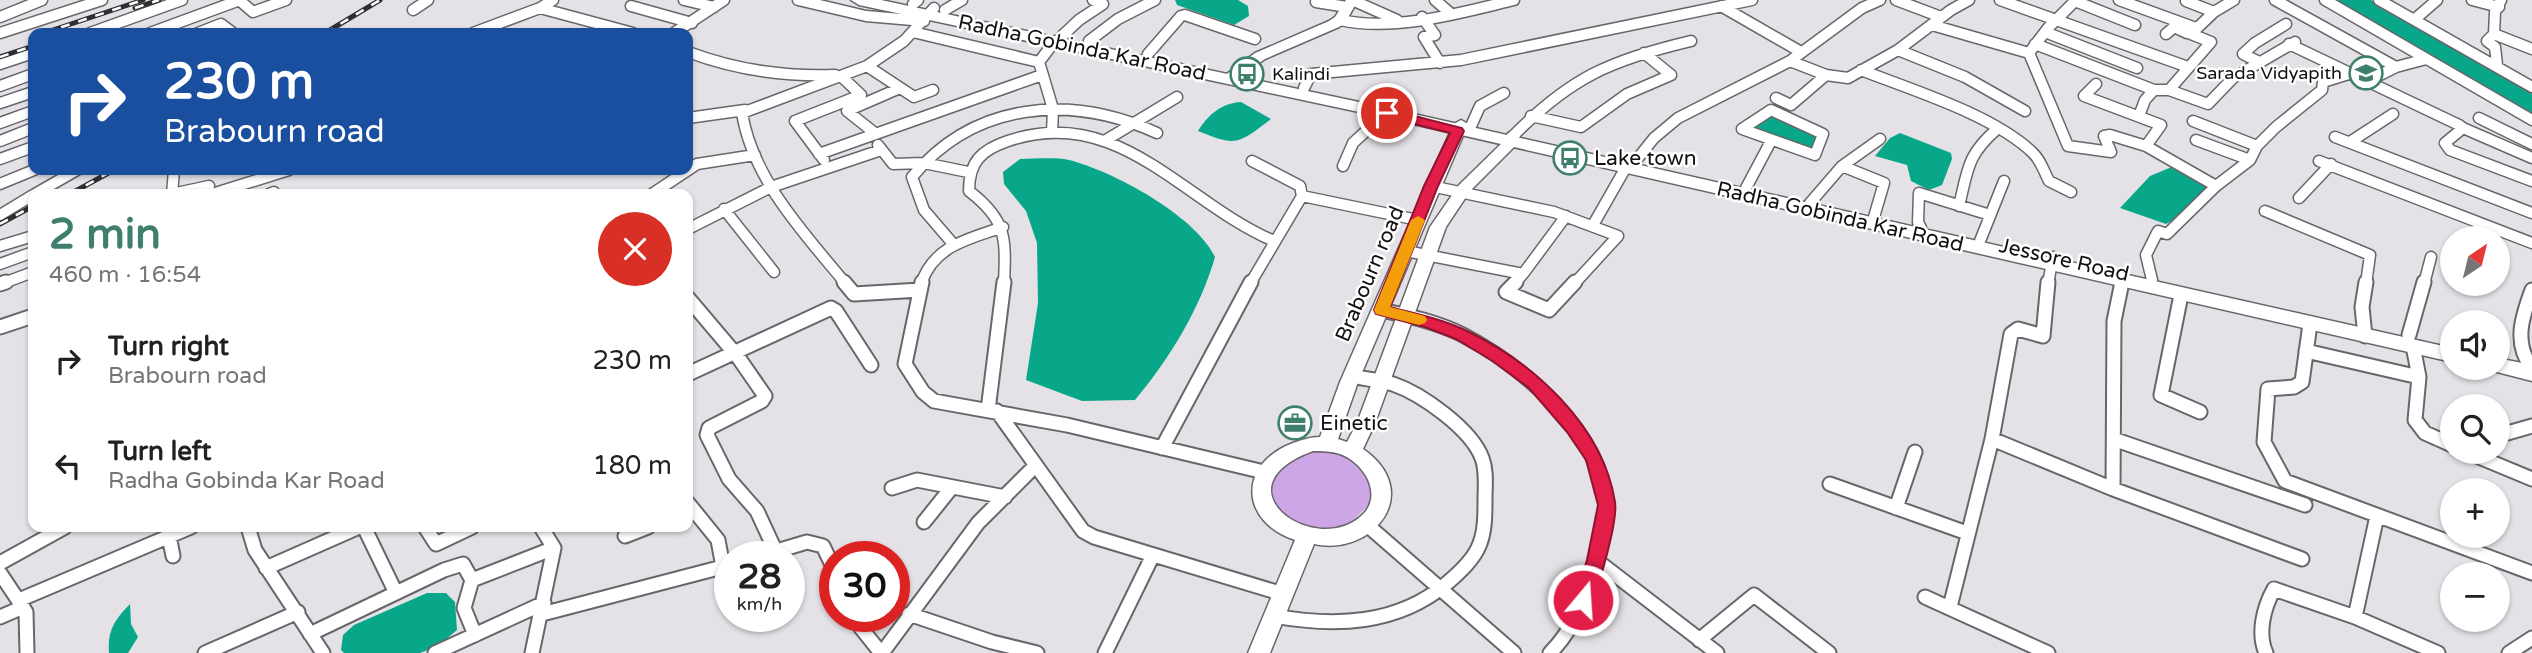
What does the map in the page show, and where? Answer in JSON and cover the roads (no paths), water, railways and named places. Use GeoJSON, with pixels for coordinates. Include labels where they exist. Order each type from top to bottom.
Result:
{"type":"FeatureCollection","features":[{"type":"Feature","properties":{"kind":"main road","name":"Radha Gobinda Kar Road"},"geometry":{"type":"LineString","coordinates":[[859,0],[933,13]]}},
{"type":"Feature","properties":{"kind":"main road"},"geometry":{"type":"LineString","coordinates":[[910,1],[933,13],[1058,39],[1090,41],[1231,77],[1304,88],[1389,111]]}},
{"type":"Feature","properties":{"kind":"main road","name":"Radha Gobinda Kar Road"},"geometry":{"type":"LineString","coordinates":[[1058,39],[1463,127],[2122,277],[2181,295],[2310,324],[2411,341],[2440,351]]}},
{"type":"Feature","properties":{"kind":"main road","name":"Jessore Road"},"geometry":{"type":"LineString","coordinates":[[1630,166],[1874,217],[1980,241],[2052,261]]}},
{"type":"Feature","properties":{"kind":"main road","name":"Jessore Road"},"geometry":{"type":"LineString","coordinates":[[2122,277],[2151,280],[2363,331]]}},
{"type":"Feature","properties":{"kind":"main road"},"geometry":{"type":"LineString","coordinates":[[2411,341],[2440,343]]}},
{"type":"Feature","properties":{"kind":"main road"},"geometry":{"type":"LineString","coordinates":[[2510,358],[2530,365]]}},
{"type":"Feature","properties":{"kind":"main road"},"geometry":{"type":"LineString","coordinates":[[2510,365],[2530,365]]}},
{"type":"Feature","properties":{"kind":"street"},"geometry":{"type":"LineString","coordinates":[[0,17],[42,0]]}},
{"type":"Feature","properties":{"kind":"street"},"geometry":{"type":"LineString","coordinates":[[0,33],[102,0]]}},
{"type":"Feature","properties":{"kind":"street"},"geometry":{"type":"LineString","coordinates":[[104,28],[182,0]]}},
{"type":"Feature","properties":{"kind":"street"},"geometry":{"type":"LineString","coordinates":[[163,28],[239,0],[253,12],[286,0]]}},
{"type":"Feature","properties":{"kind":"street"},"geometry":{"type":"LineString","coordinates":[[413,10],[428,0]]}},
{"type":"Feature","properties":{"kind":"street"},"geometry":{"type":"LineString","coordinates":[[486,28],[540,8],[553,0]]}},
{"type":"Feature","properties":{"kind":"street"},"geometry":{"type":"LineString","coordinates":[[684,0],[714,7]]}},
{"type":"Feature","properties":{"kind":"street"},"geometry":{"type":"LineString","coordinates":[[683,28],[724,0]]}},
{"type":"Feature","properties":{"kind":"street"},"geometry":{"type":"LineString","coordinates":[[798,0],[866,16],[933,13]]}},
{"type":"Feature","properties":{"kind":"street"},"geometry":{"type":"LineString","coordinates":[[693,117],[746,110],[846,76],[867,66],[913,32],[933,13],[962,0]]}},
{"type":"Feature","properties":{"kind":"street"},"geometry":{"type":"LineString","coordinates":[[1039,62],[1058,39],[1103,4],[1093,0]]}},
{"type":"Feature","properties":{"kind":"street"},"geometry":{"type":"LineString","coordinates":[[1090,41],[1118,19],[1155,0]]}},
{"type":"Feature","properties":{"kind":"street"},"geometry":{"type":"LineString","coordinates":[[1435,0],[1450,13]]}},
{"type":"Feature","properties":{"kind":"street"},"geometry":{"type":"LineString","coordinates":[[1348,7],[1357,25],[1450,13],[1514,0]]}},
{"type":"Feature","properties":{"kind":"street"},"geometry":{"type":"LineString","coordinates":[[1304,88],[1311,74],[1440,62],[1752,0]]}},
{"type":"Feature","properties":{"kind":"street"},"geometry":{"type":"LineString","coordinates":[[1593,225],[1630,166],[1654,138],[1678,118],[1790,61],[1862,8],[1880,0]]}},
{"type":"Feature","properties":{"kind":"street"},"geometry":{"type":"LineString","coordinates":[[1896,0],[1941,17]]}},
{"type":"Feature","properties":{"kind":"street"},"geometry":{"type":"LineString","coordinates":[[2000,0],[2188,66]]}},
{"type":"Feature","properties":{"kind":"street"},"geometry":{"type":"LineString","coordinates":[[2119,0],[2194,31],[2211,42],[2201,58],[2188,66],[2169,90]]}},
{"type":"Feature","properties":{"kind":"street"},"geometry":{"type":"LineString","coordinates":[[2145,9],[2154,0]]}},
{"type":"Feature","properties":{"kind":"street"},"geometry":{"type":"LineString","coordinates":[[2194,31],[2214,12],[2234,0]]}},
{"type":"Feature","properties":{"kind":"street"},"geometry":{"type":"LineString","coordinates":[[2276,0],[2396,67]]}},
{"type":"Feature","properties":{"kind":"street"},"geometry":{"type":"LineString","coordinates":[[2325,0],[2532,120]]}},
{"type":"Feature","properties":{"kind":"street"},"geometry":{"type":"LineString","coordinates":[[2379,0],[2497,65],[2532,88]]}},
{"type":"Feature","properties":{"kind":"street"},"geometry":{"type":"LineString","coordinates":[[2415,19],[2437,0]]}},
{"type":"Feature","properties":{"kind":"street"},"geometry":{"type":"LineString","coordinates":[[2472,0],[2500,3],[2495,12],[2494,34],[2487,41],[2495,47],[2497,65]]}},
{"type":"Feature","properties":{"kind":"street"},"geometry":{"type":"LineString","coordinates":[[1790,61],[1826,75],[1848,78],[1898,50],[1960,1]]}},
{"type":"Feature","properties":{"kind":"street"},"geometry":{"type":"LineString","coordinates":[[2032,49],[2075,1],[2135,25]]}},
{"type":"Feature","properties":{"kind":"street"},"geometry":{"type":"LineString","coordinates":[[2186,1],[2214,12]]}},
{"type":"Feature","properties":{"kind":"street"},"geometry":{"type":"LineString","coordinates":[[1316,2],[1397,20]]}},
{"type":"Feature","properties":{"kind":"street"},"geometry":{"type":"LineString","coordinates":[[631,6],[692,23]]}},
{"type":"Feature","properties":{"kind":"street"},"geometry":{"type":"LineString","coordinates":[[1721,6],[1801,52]]}},
{"type":"Feature","properties":{"kind":"street"},"geometry":{"type":"LineString","coordinates":[[1231,77],[1260,56],[1348,7]]}},
{"type":"Feature","properties":{"kind":"street"},"geometry":{"type":"LineString","coordinates":[[540,8],[614,28]]}},
{"type":"Feature","properties":{"kind":"street"},"geometry":{"type":"LineString","coordinates":[[1148,54],[1181,16],[1185,15],[1255,39]]}},
{"type":"Feature","properties":{"kind":"street"},"geometry":{"type":"LineString","coordinates":[[1422,17],[1435,35],[1424,37],[1440,62]]}},
{"type":"Feature","properties":{"kind":"street"},"geometry":{"type":"LineString","coordinates":[[211,28],[221,24],[226,28]]}},
{"type":"Feature","properties":{"kind":"street"},"geometry":{"type":"LineString","coordinates":[[2259,62],[2242,54],[2286,24]]}},
{"type":"Feature","properties":{"kind":"street"},"geometry":{"type":"LineString","coordinates":[[1932,25],[2095,65],[2154,90],[2169,90],[2207,104],[2233,78],[2292,43],[2366,82],[2532,158]]}},
{"type":"Feature","properties":{"kind":"street"},"geometry":{"type":"LineString","coordinates":[[2166,34],[2174,27],[2194,31]]}},
{"type":"Feature","properties":{"kind":"street"},"geometry":{"type":"LineString","coordinates":[[913,32],[1039,62]]}},
{"type":"Feature","properties":{"kind":"street"},"geometry":{"type":"LineString","coordinates":[[2045,32],[2137,68]]}},
{"type":"Feature","properties":{"kind":"street"},"geometry":{"type":"LineString","coordinates":[[2494,34],[2532,49]]}},
{"type":"Feature","properties":{"kind":"street"},"geometry":{"type":"LineString","coordinates":[[1352,451],[1366,423],[1438,227],[1461,192],[1531,116],[1575,79],[1604,65],[1691,41]]}},
{"type":"Feature","properties":{"kind":"street"},"geometry":{"type":"LineString","coordinates":[[2032,49],[2068,146],[2111,152],[2105,134],[2146,146],[2217,186]]}},
{"type":"Feature","properties":{"kind":"street"},"geometry":{"type":"LineString","coordinates":[[1898,50],[1973,81],[2025,111]]}},
{"type":"Feature","properties":{"kind":"street"},"geometry":{"type":"LineString","coordinates":[[1531,116],[1581,127],[1627,93],[1671,75],[1644,53]]}},
{"type":"Feature","properties":{"kind":"street"},"geometry":{"type":"LineString","coordinates":[[693,54],[719,65],[752,73],[846,76]]}},
{"type":"Feature","properties":{"kind":"street"},"geometry":{"type":"LineString","coordinates":[[0,64],[28,55]]}},
{"type":"Feature","properties":{"kind":"street"},"geometry":{"type":"LineString","coordinates":[[2366,82],[2396,67],[2426,59]]}},
{"type":"Feature","properties":{"kind":"street"},"geometry":{"type":"LineString","coordinates":[[1039,62],[1053,109],[1052,134]]}},
{"type":"Feature","properties":{"kind":"street"},"geometry":{"type":"LineString","coordinates":[[867,66],[914,97],[933,90]]}},
{"type":"Feature","properties":{"kind":"street"},"geometry":{"type":"LineString","coordinates":[[1861,70],[1997,128],[2035,155],[2045,167],[2046,180],[2071,192]]}},
{"type":"Feature","properties":{"kind":"street"},"geometry":{"type":"LineString","coordinates":[[2151,280],[2143,261],[2147,247],[2158,231],[2167,234],[2217,186],[2250,160],[2257,146],[2292,113],[2322,90],[2323,82],[2352,73]]}},
{"type":"Feature","properties":{"kind":"street"},"geometry":{"type":"LineString","coordinates":[[819,154],[1042,75]]}},
{"type":"Feature","properties":{"kind":"street"},"geometry":{"type":"LineString","coordinates":[[1776,98],[1791,105],[1826,75]]}},
{"type":"Feature","properties":{"kind":"street"},"geometry":{"type":"LineString","coordinates":[[0,86],[28,76]]}},
{"type":"Feature","properties":{"kind":"street"},"geometry":{"type":"LineString","coordinates":[[829,167],[794,121],[861,96],[846,76]]}},
{"type":"Feature","properties":{"kind":"street"},"geometry":{"type":"LineString","coordinates":[[2096,83],[2084,96],[2161,125],[2146,146]]}},
{"type":"Feature","properties":{"kind":"street"},"geometry":{"type":"LineString","coordinates":[[900,88],[847,111],[874,135],[892,164],[924,163],[968,172]]}},
{"type":"Feature","properties":{"kind":"street"},"geometry":{"type":"LineString","coordinates":[[2139,116],[2145,100],[2154,90]]}},
{"type":"Feature","properties":{"kind":"street"},"geometry":{"type":"LineString","coordinates":[[1463,127],[1480,106],[1504,93]]}},
{"type":"Feature","properties":{"kind":"street"},"geometry":{"type":"LineString","coordinates":[[0,103],[28,94]]}},
{"type":"Feature","properties":{"kind":"street"},"geometry":{"type":"LineString","coordinates":[[1106,140],[1177,97]]}},
{"type":"Feature","properties":{"kind":"street"},"geometry":{"type":"LineString","coordinates":[[954,245],[923,210],[912,177],[954,136],[970,128],[1020,114],[1053,109],[1083,110],[1136,122],[1157,133]]}},
{"type":"Feature","properties":{"kind":"street"},"geometry":{"type":"LineString","coordinates":[[746,110],[742,118],[755,155],[771,187],[854,294],[920,290]]}},
{"type":"Feature","properties":{"kind":"street"},"geometry":{"type":"LineString","coordinates":[[1771,110],[1823,134],[1815,155],[1771,141],[1742,129],[1771,110]]}},
{"type":"Feature","properties":{"kind":"street"},"geometry":{"type":"LineString","coordinates":[[1343,166],[1353,143],[1389,111]]}},
{"type":"Feature","properties":{"kind":"street"},"geometry":{"type":"LineString","coordinates":[[0,123],[28,113]]}},
{"type":"Feature","properties":{"kind":"street"},"geometry":{"type":"LineString","coordinates":[[2350,142],[2393,114]]}},
{"type":"Feature","properties":{"kind":"street"},"geometry":{"type":"LineString","coordinates":[[2479,118],[2532,144]]}},
{"type":"Feature","properties":{"kind":"street"},"geometry":{"type":"LineString","coordinates":[[2193,121],[2257,146]]}},
{"type":"Feature","properties":{"kind":"street","name":"Brabourn road"},"geometry":{"type":"LineString","coordinates":[[1327,444],[1351,376],[1406,251],[1431,186],[1463,127]]}},
{"type":"Feature","properties":{"kind":"street"},"geometry":{"type":"LineString","coordinates":[[1959,206],[1971,157],[1977,146],[1997,128]]}},
{"type":"Feature","properties":{"kind":"street"},"geometry":{"type":"LineString","coordinates":[[2463,128],[2445,143],[2447,149],[2532,181]]}},
{"type":"Feature","properties":{"kind":"street"},"geometry":{"type":"LineString","coordinates":[[0,141],[28,130]]}},
{"type":"Feature","properties":{"kind":"street"},"geometry":{"type":"LineString","coordinates":[[1274,241],[1245,227],[1151,164],[1106,140],[1065,132],[1052,134],[990,147],[969,167],[969,191],[993,208],[1006,238],[993,411],[1034,467],[1083,531],[1094,537],[1283,594]]}},
{"type":"Feature","properties":{"kind":"street"},"geometry":{"type":"LineString","coordinates":[[2335,137],[2532,213]]}},
{"type":"Feature","properties":{"kind":"street"},"geometry":{"type":"LineString","coordinates":[[1810,203],[1842,166],[1880,139]]}},
{"type":"Feature","properties":{"kind":"street"},"geometry":{"type":"LineString","coordinates":[[1745,188],[1771,141]]}},
{"type":"Feature","properties":{"kind":"street"},"geometry":{"type":"LineString","coordinates":[[2196,141],[2250,160]]}},
{"type":"Feature","properties":{"kind":"street"},"geometry":{"type":"LineString","coordinates":[[0,159],[28,149]]}},
{"type":"Feature","properties":{"kind":"street"},"geometry":{"type":"LineString","coordinates":[[693,226],[771,187],[881,150]]}},
{"type":"Feature","properties":{"kind":"street"},"geometry":{"type":"LineString","coordinates":[[693,167],[755,155]]}},
{"type":"Feature","properties":{"kind":"street"},"geometry":{"type":"LineString","coordinates":[[2319,160],[2532,243]]}},
{"type":"Feature","properties":{"kind":"street"},"geometry":{"type":"LineString","coordinates":[[1162,448],[1274,241],[1303,196],[1300,186],[1252,161]]}},
{"type":"Feature","properties":{"kind":"street"},"geometry":{"type":"LineString","coordinates":[[2299,198],[2331,164]]}},
{"type":"Feature","properties":{"kind":"street"},"geometry":{"type":"LineString","coordinates":[[1842,166],[1884,183],[1874,217]]}},
{"type":"Feature","properties":{"kind":"street"},"geometry":{"type":"LineString","coordinates":[[0,184],[28,172]]}},
{"type":"Feature","properties":{"kind":"street"},"geometry":{"type":"LineString","coordinates":[[44,189],[68,175]]}},
{"type":"Feature","properties":{"kind":"street"},"geometry":{"type":"LineString","coordinates":[[214,189],[269,175]]}},
{"type":"Feature","properties":{"kind":"street"},"geometry":{"type":"LineString","coordinates":[[660,189],[680,175]]}},
{"type":"Feature","properties":{"kind":"street"},"geometry":{"type":"LineString","coordinates":[[1980,241],[2004,181]]}},
{"type":"Feature","properties":{"kind":"street"},"geometry":{"type":"LineString","coordinates":[[1431,186],[1566,216],[1618,236],[1549,310],[1506,292],[1523,274],[1566,216]]}},
{"type":"Feature","properties":{"kind":"street"},"geometry":{"type":"LineString","coordinates":[[1921,228],[1917,222],[1919,193],[1990,215]]}},
{"type":"Feature","properties":{"kind":"street"},"geometry":{"type":"LineString","coordinates":[[1303,196],[1418,220]]}},
{"type":"Feature","properties":{"kind":"street"},"geometry":{"type":"LineString","coordinates":[[0,215],[28,199]]}},
{"type":"Feature","properties":{"kind":"street"},"geometry":{"type":"LineString","coordinates":[[724,209],[774,272]]}},
{"type":"Feature","properties":{"kind":"street"},"geometry":{"type":"LineString","coordinates":[[2265,211],[2370,255],[2363,331]]}},
{"type":"Feature","properties":{"kind":"street"},"geometry":{"type":"LineString","coordinates":[[1003,227],[954,245],[935,257],[922,279],[905,364],[923,392],[934,401],[993,411],[1264,472]]}},
{"type":"Feature","properties":{"kind":"street"},"geometry":{"type":"LineString","coordinates":[[0,246],[28,238]]}},
{"type":"Feature","properties":{"kind":"street"},"geometry":{"type":"LineString","coordinates":[[1406,251],[1523,274]]}},
{"type":"Feature","properties":{"kind":"street"},"geometry":{"type":"LineString","coordinates":[[0,264],[28,254]]}},
{"type":"Feature","properties":{"kind":"street"},"geometry":{"type":"LineString","coordinates":[[2431,257],[2411,341],[2419,377],[2415,420],[2423,432],[2440,440]]}},
{"type":"Feature","properties":{"kind":"street"},"geometry":{"type":"LineString","coordinates":[[1950,607],[1992,439],[2011,334],[2018,329],[2043,336],[2045,299],[2052,261]]}},
{"type":"Feature","properties":{"kind":"street"},"geometry":{"type":"LineString","coordinates":[[0,284],[28,274]]}},
{"type":"Feature","properties":{"kind":"street"},"geometry":{"type":"LineString","coordinates":[[2113,489],[2116,440],[2114,316],[2122,277]]}},
{"type":"Feature","properties":{"kind":"street"},"geometry":{"type":"LineString","coordinates":[[2530,365],[2519,343],[2523,315],[2532,290]]}},
{"type":"Feature","properties":{"kind":"street"},"geometry":{"type":"LineString","coordinates":[[2181,295],[2161,395],[2200,412]]}},
{"type":"Feature","properties":{"kind":"street"},"geometry":{"type":"LineString","coordinates":[[693,304],[733,351],[765,399],[709,428],[707,435],[729,478],[757,511],[771,541]]}},
{"type":"Feature","properties":{"kind":"street"},"geometry":{"type":"LineString","coordinates":[[693,371],[831,308],[836,311],[871,365]]}},
{"type":"Feature","properties":{"kind":"street"},"geometry":{"type":"LineString","coordinates":[[1381,310],[1461,335],[1497,356],[1535,384],[1573,427],[1595,459],[1607,505],[1596,560],[1583,600],[1563,642],[1550,653]]}},
{"type":"Feature","properties":{"kind":"street"},"geometry":{"type":"LineString","coordinates":[[0,327],[28,318]]}},
{"type":"Feature","properties":{"kind":"street"},"geometry":{"type":"LineString","coordinates":[[2310,324],[2300,385],[2268,389],[2264,437],[2267,449],[2285,481],[2532,573]]}},
{"type":"Feature","properties":{"kind":"street"},"geometry":{"type":"LineString","coordinates":[[2306,351],[2419,377]]}},
{"type":"Feature","properties":{"kind":"street"},"geometry":{"type":"LineString","coordinates":[[1274,617],[1301,623],[1369,622],[1413,607],[1456,575],[1477,551],[1484,517],[1485,481],[1480,454],[1453,424],[1421,397],[1396,385],[1351,376]]}},
{"type":"Feature","properties":{"kind":"street"},"geometry":{"type":"LineString","coordinates":[[2510,433],[2528,429]]}},
{"type":"Feature","properties":{"kind":"street"},"geometry":{"type":"LineString","coordinates":[[1992,439],[2113,489],[2301,559]]}},
{"type":"Feature","properties":{"kind":"street"},"geometry":{"type":"LineString","coordinates":[[2116,440],[2305,505]]}},
{"type":"Feature","properties":{"kind":"street"},"geometry":{"type":"LineString","coordinates":[[1311,444],[1327,444],[1352,451],[1369,462],[1380,477],[1383,494],[1379,510],[1366,524],[1339,536],[1307,536],[1291,530],[1266,511],[1260,485],[1264,472],[1283,453],[1311,444]]}},
{"type":"Feature","properties":{"kind":"street"},"geometry":{"type":"LineString","coordinates":[[1896,508],[1915,452]]}},
{"type":"Feature","properties":{"kind":"street"},"geometry":{"type":"LineString","coordinates":[[2496,464],[2532,479]]}},
{"type":"Feature","properties":{"kind":"street"},"geometry":{"type":"LineString","coordinates":[[910,613],[978,523],[1034,467]]}},
{"type":"Feature","properties":{"kind":"street"},"geometry":{"type":"LineString","coordinates":[[892,488],[903,482],[917,480],[1004,497]]}},
{"type":"Feature","properties":{"kind":"street"},"geometry":{"type":"LineString","coordinates":[[1830,484],[1967,533]]}},
{"type":"Feature","properties":{"kind":"street"},"geometry":{"type":"LineString","coordinates":[[924,522],[952,487]]}},
{"type":"Feature","properties":{"kind":"street"},"geometry":{"type":"LineString","coordinates":[[693,512],[718,541]]}},
{"type":"Feature","properties":{"kind":"street"},"geometry":{"type":"LineString","coordinates":[[2355,617],[2377,516]]}},
{"type":"Feature","properties":{"kind":"street"},"geometry":{"type":"LineString","coordinates":[[1366,524],[1514,653]]}},
{"type":"Feature","properties":{"kind":"street"},"geometry":{"type":"LineString","coordinates":[[0,563],[53,532]]}},
{"type":"Feature","properties":{"kind":"street"},"geometry":{"type":"LineString","coordinates":[[0,617],[21,603],[179,532]]}},
{"type":"Feature","properties":{"kind":"street"},"geometry":{"type":"LineString","coordinates":[[250,532],[255,550],[298,612],[322,653]]}},
{"type":"Feature","properties":{"kind":"street"},"geometry":{"type":"LineString","coordinates":[[267,568],[350,532]]}},
{"type":"Feature","properties":{"kind":"street"},"geometry":{"type":"LineString","coordinates":[[364,532],[396,593]]}},
{"type":"Feature","properties":{"kind":"street"},"geometry":{"type":"LineString","coordinates":[[428,532],[436,544],[461,532]]}},
{"type":"Feature","properties":{"kind":"street"},"geometry":{"type":"LineString","coordinates":[[533,653],[554,548],[544,532]]}},
{"type":"Feature","properties":{"kind":"street"},"geometry":{"type":"LineString","coordinates":[[625,536],[635,532]]}},
{"type":"Feature","properties":{"kind":"street"},"geometry":{"type":"LineString","coordinates":[[169,536],[173,556]]}},
{"type":"Feature","properties":{"kind":"street"},"geometry":{"type":"LineString","coordinates":[[1259,653],[1307,536]]}},
{"type":"Feature","properties":{"kind":"street"},"geometry":{"type":"LineString","coordinates":[[472,580],[554,548]]}},
{"type":"Feature","properties":{"kind":"street"},"geometry":{"type":"LineString","coordinates":[[1105,653],[1153,555]]}},
{"type":"Feature","properties":{"kind":"street"},"geometry":{"type":"LineString","coordinates":[[1596,560],[1717,653]]}},
{"type":"Feature","properties":{"kind":"street"},"geometry":{"type":"LineString","coordinates":[[310,634],[444,570],[463,564],[472,580],[464,608],[475,635]]}},
{"type":"Feature","properties":{"kind":"street"},"geometry":{"type":"LineString","coordinates":[[435,653],[543,609],[714,569]]}},
{"type":"Feature","properties":{"kind":"street"},"geometry":{"type":"LineString","coordinates":[[0,573],[26,612],[27,653]]}},
{"type":"Feature","properties":{"kind":"street"},"geometry":{"type":"LineString","coordinates":[[2266,653],[2261,645],[2271,592],[2274,589],[2355,617],[2412,647],[2438,653]]}},
{"type":"Feature","properties":{"kind":"street"},"geometry":{"type":"LineString","coordinates":[[1699,640],[1754,595],[1829,653]]}},
{"type":"Feature","properties":{"kind":"street"},"geometry":{"type":"LineString","coordinates":[[1925,597],[1950,607],[2016,646],[2048,653]]}},
{"type":"Feature","properties":{"kind":"street"},"geometry":{"type":"LineString","coordinates":[[205,653],[298,612]]}},
{"type":"Feature","properties":{"kind":"street"},"geometry":{"type":"LineString","coordinates":[[910,614],[989,647],[1037,653]]}},
{"type":"Feature","properties":{"kind":"street"},"geometry":{"type":"LineString","coordinates":[[865,632],[874,647],[882,653],[897,632]]}},
{"type":"Feature","properties":{"kind":"street"},"geometry":{"type":"LineString","coordinates":[[2509,653],[2532,638]]}},
{"type":"Feature","properties":{"kind":"railway"},"geometry":{"type":"LineString","coordinates":[[59,28],[143,0]]}},
{"type":"Feature","properties":{"kind":"railway"},"geometry":{"type":"LineString","coordinates":[[135,8],[159,0]]}},
{"type":"Feature","properties":{"kind":"railway"},"geometry":{"type":"LineString","coordinates":[[333,28],[380,0]]}},
{"type":"Feature","properties":{"kind":"railway"},"geometry":{"type":"LineString","coordinates":[[0,57],[28,48]]}},
{"type":"Feature","properties":{"kind":"railway"},"geometry":{"type":"LineString","coordinates":[[79,189],[105,175]]}},
{"type":"Feature","properties":{"kind":"railway"},"geometry":{"type":"LineString","coordinates":[[0,224],[28,209]]}},
{"type":"Feature","properties":{"kind":"place","name":"Sarada Vidyapith"},"geometry":{"type":"Point","coordinates":[2366,73]}},
{"type":"Feature","properties":{"kind":"place","name":"Kalindi"},"geometry":{"type":"Point","coordinates":[1247,74]}},
{"type":"Feature","properties":{"kind":"place","name":"Lake town"},"geometry":{"type":"Point","coordinates":[1570,158]}},
{"type":"Feature","properties":{"kind":"place","name":"Einetic"},"geometry":{"type":"Point","coordinates":[1295,423]}}]}
